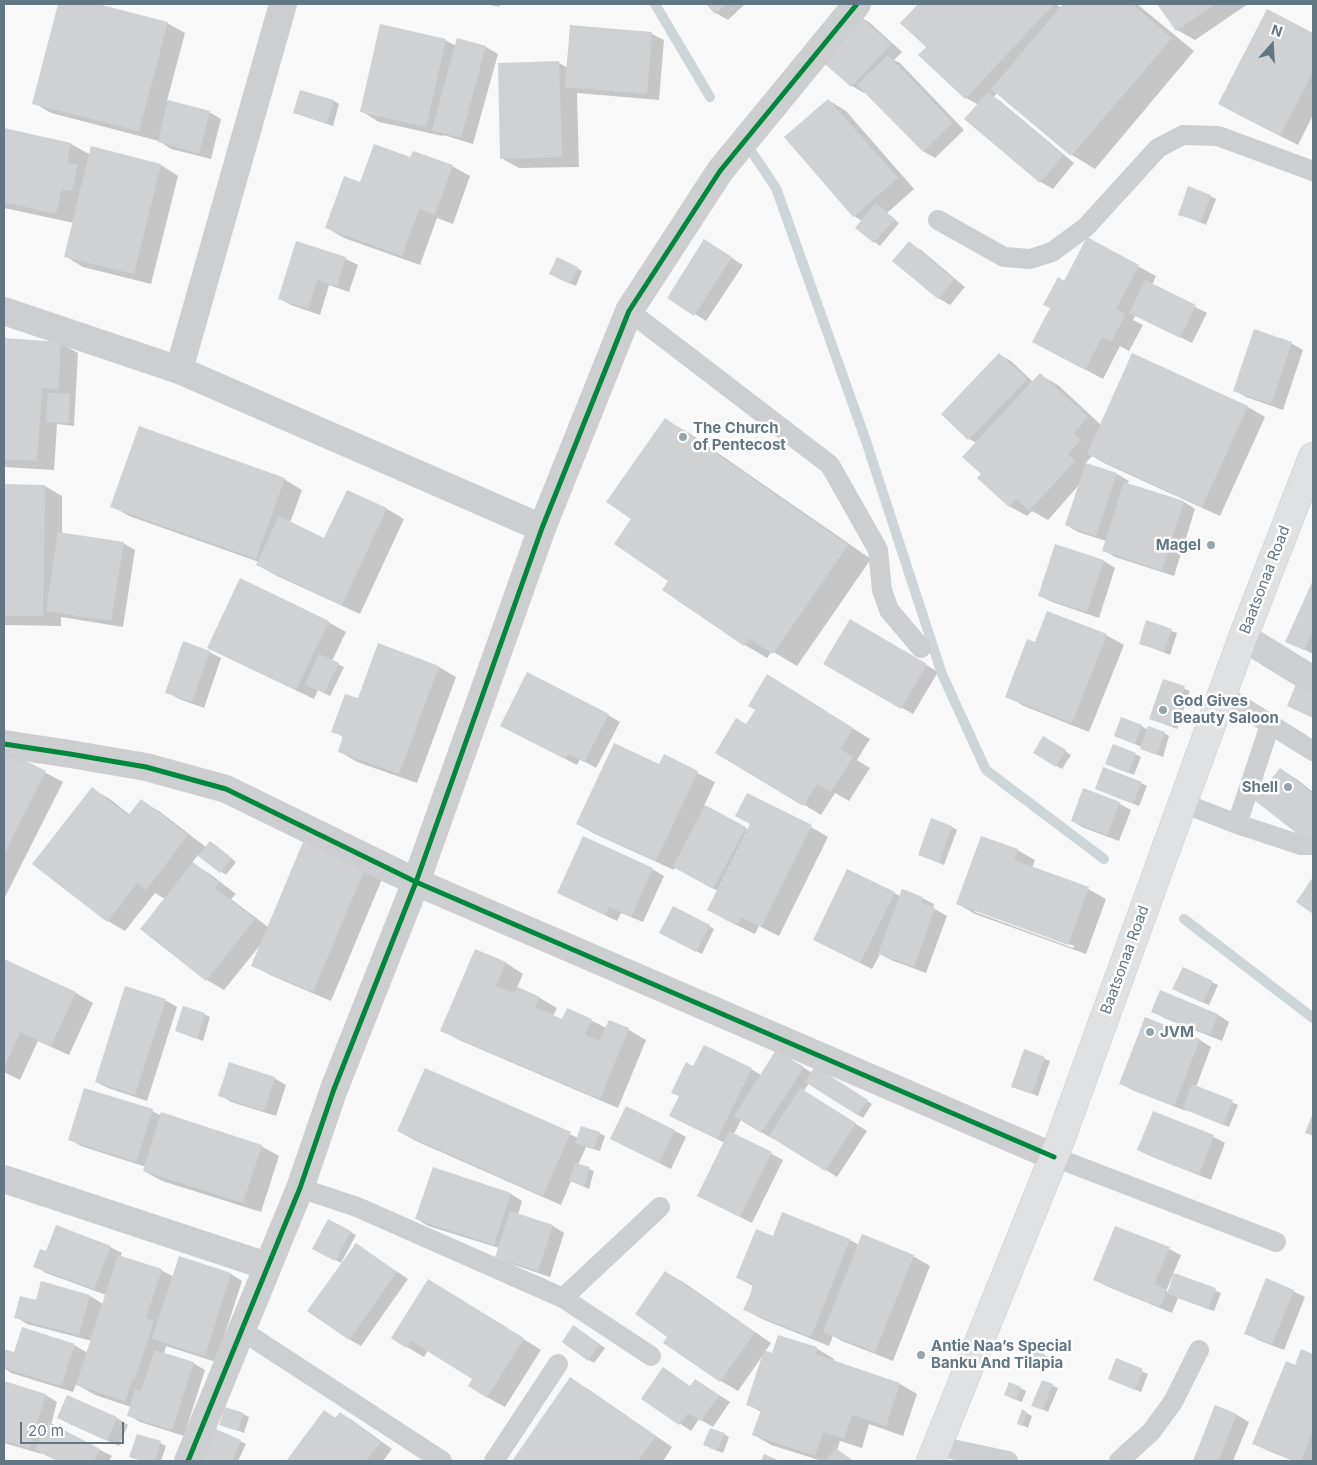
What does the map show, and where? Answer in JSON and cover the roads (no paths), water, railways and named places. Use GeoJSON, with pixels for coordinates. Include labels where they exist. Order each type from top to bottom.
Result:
{"type":"FeatureCollection","features":[{"type":"Feature","properties":{"kind":"street"},"geometry":{"type":"LineString","coordinates":[[179,370],[283,4]]}},
{"type":"Feature","properties":{"kind":"street"},"geometry":{"type":"LineString","coordinates":[[188,1461],[300,1188],[334,1089],[416,882],[542,528],[629,311],[720,171],[857,4]]}},
{"type":"Feature","properties":{"kind":"street"},"geometry":{"type":"LineString","coordinates":[[4,311],[179,370],[542,528]]}},
{"type":"Feature","properties":{"kind":"street","name":"Baatsonaa Road"},"geometry":{"type":"LineString","coordinates":[[934,1453],[1054,1157],[1243,637],[1313,456]]}},
{"type":"Feature","properties":{"kind":"street"},"geometry":{"type":"LineString","coordinates":[[1243,637],[1313,680]]}},
{"type":"Feature","properties":{"kind":"street"},"geometry":{"type":"LineString","coordinates":[[4,744],[146,767],[226,789],[416,882],[1054,1157]]}},
{"type":"Feature","properties":{"kind":"street"},"geometry":{"type":"LineString","coordinates":[[4,1179],[267,1266]]}},
{"type":"Feature","properties":{"kind":"lane"},"geometry":{"type":"LineString","coordinates":[[938,220],[1004,257],[1030,259],[1052,252],[1086,227],[1158,148],[1183,135],[1218,136],[1313,172]]}},
{"type":"Feature","properties":{"kind":"lane"},"geometry":{"type":"LineString","coordinates":[[629,311],[830,465],[878,550],[882,590],[889,610],[921,648]]}},
{"type":"Feature","properties":{"kind":"lane"},"geometry":{"type":"LineString","coordinates":[[1222,694],[1313,752]]}},
{"type":"Feature","properties":{"kind":"lane"},"geometry":{"type":"LineString","coordinates":[[1237,824],[1270,725]]}},
{"type":"Feature","properties":{"kind":"lane"},"geometry":{"type":"LineString","coordinates":[[1183,803],[1237,824],[1301,845],[1313,845]]}},
{"type":"Feature","properties":{"kind":"lane"},"geometry":{"type":"LineString","coordinates":[[1054,1157],[1276,1242]]}},
{"type":"Feature","properties":{"kind":"lane"},"geometry":{"type":"LineString","coordinates":[[300,1188],[357,1207],[564,1298],[652,1356]]}},
{"type":"Feature","properties":{"kind":"lane"},"geometry":{"type":"LineString","coordinates":[[564,1298],[660,1207]]}},
{"type":"Feature","properties":{"kind":"lane"},"geometry":{"type":"LineString","coordinates":[[241,1330],[442,1461]]}},
{"type":"Feature","properties":{"kind":"lane"},"geometry":{"type":"LineString","coordinates":[[1119,1461],[1151,1432],[1173,1402],[1199,1350]]}},
{"type":"Feature","properties":{"kind":"lane"},"geometry":{"type":"LineString","coordinates":[[494,1461],[558,1364]]}},
{"type":"Feature","properties":{"kind":"lane"},"geometry":{"type":"LineString","coordinates":[[934,1453],[1008,1461]]}},
{"type":"Feature","properties":{"kind":"waterway"},"geometry":{"type":"LineString","coordinates":[[655,4],[710,97]]}},
{"type":"Feature","properties":{"kind":"waterway"},"geometry":{"type":"LineString","coordinates":[[745,142],[776,188],[866,441],[942,674],[986,770],[1104,859]]}},
{"type":"Feature","properties":{"kind":"waterway"},"geometry":{"type":"LineString","coordinates":[[1184,919],[1313,1018]]}},
{"type":"Feature","properties":{"kind":"place","name":"The Church of Pentecost"},"geometry":{"type":"Point","coordinates":[683,437]}},
{"type":"Feature","properties":{"kind":"place","name":"Magel"},"geometry":{"type":"Point","coordinates":[1211,545]}},
{"type":"Feature","properties":{"kind":"place","name":"God Gives Beauty Saloon"},"geometry":{"type":"Point","coordinates":[1163,710]}},
{"type":"Feature","properties":{"kind":"place","name":"Shell"},"geometry":{"type":"Point","coordinates":[1288,787]}},
{"type":"Feature","properties":{"kind":"place","name":"JVM"},"geometry":{"type":"Point","coordinates":[1150,1032]}},
{"type":"Feature","properties":{"kind":"place","name":"Antie Naa’s Special Banku And Tilapia"},"geometry":{"type":"Point","coordinates":[921,1355]}}]}
